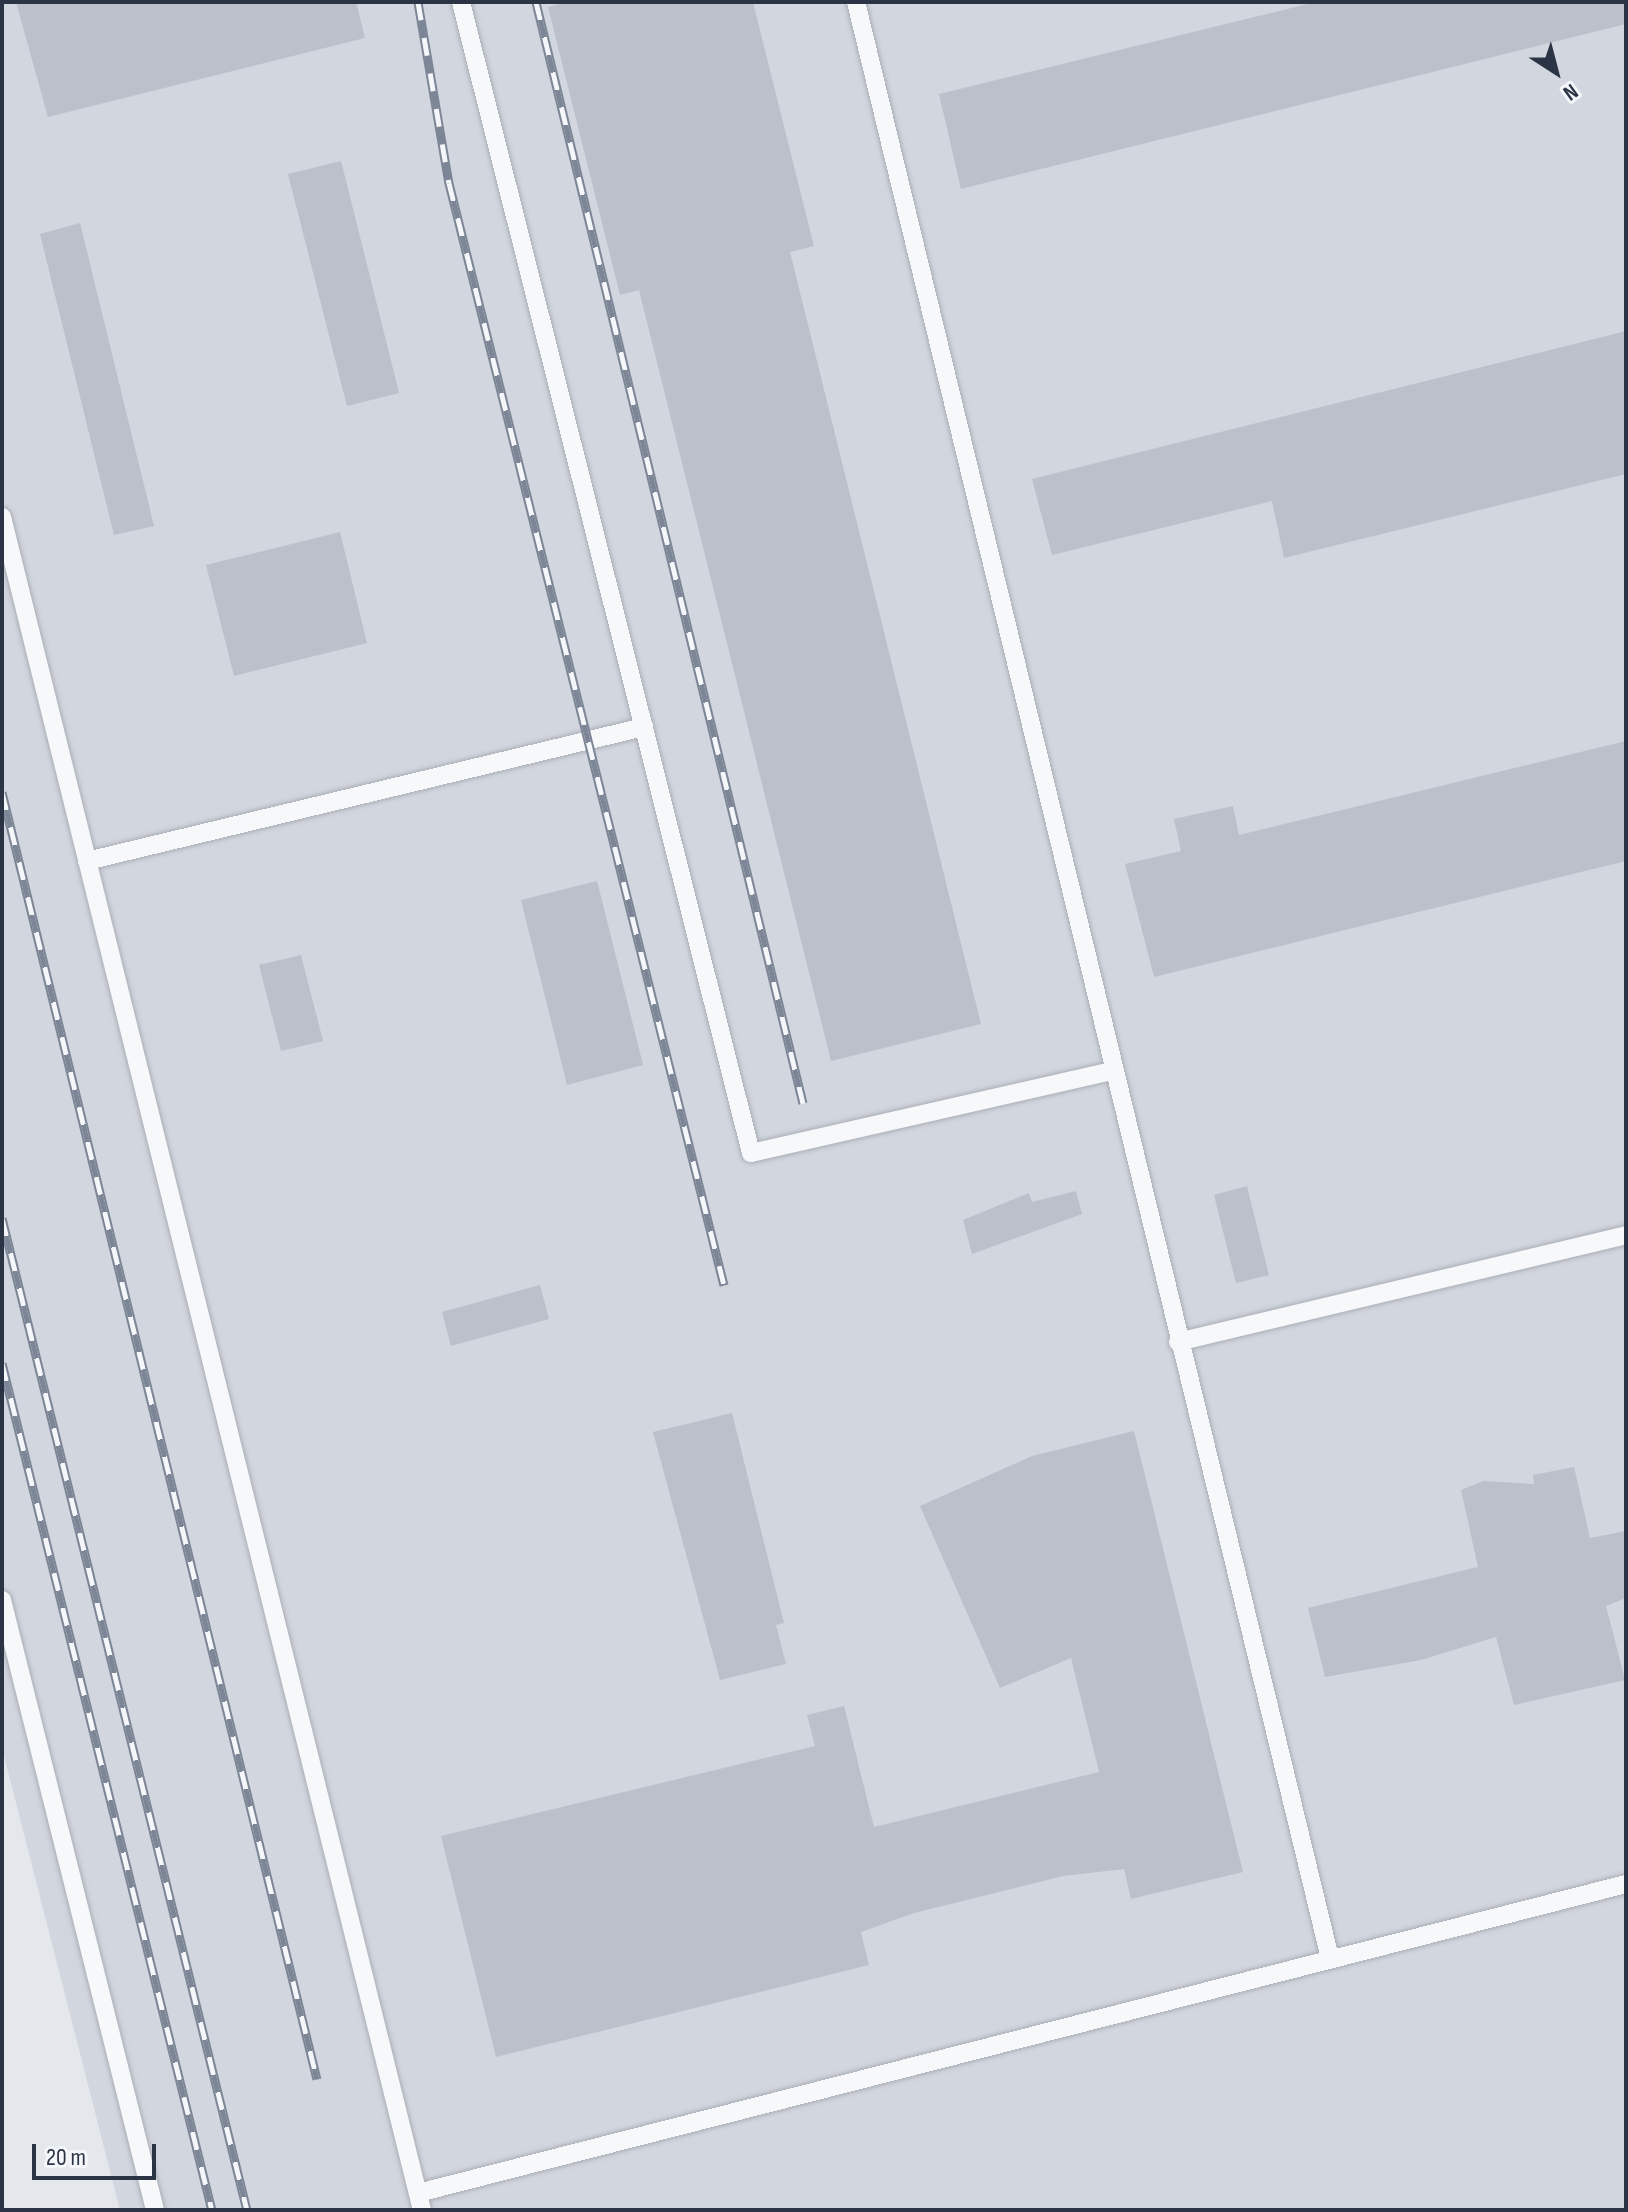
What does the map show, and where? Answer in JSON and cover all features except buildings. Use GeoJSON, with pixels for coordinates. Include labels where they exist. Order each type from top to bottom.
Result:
{"type":"FeatureCollection","features":[{"type":"Feature","properties":{"kind":"lane"},"geometry":{"type":"LineString","coordinates":[[461,2],[751,1153],[1111,1071]]}},
{"type":"Feature","properties":{"kind":"lane"},"geometry":{"type":"LineString","coordinates":[[856,2],[1111,1071],[1330,1959]]}},
{"type":"Feature","properties":{"kind":"lane"},"geometry":{"type":"LineString","coordinates":[[2,517],[420,2202],[1330,1959],[1626,1884]]}},
{"type":"Feature","properties":{"kind":"lane"},"geometry":{"type":"LineString","coordinates":[[87,861],[644,727]]}},
{"type":"Feature","properties":{"kind":"lane"},"geometry":{"type":"LineString","coordinates":[[1178,1342],[1626,1235]]}},
{"type":"Feature","properties":{"kind":"lane"},"geometry":{"type":"LineString","coordinates":[[2,1600],[155,2210]]}},
{"type":"Feature","properties":{"kind":"shaded area"},"geometry":{"type":"Polygon","coordinates":[[[2,2],[1626,2],[1626,2210],[120,2210],[2,1748],[2,2]]]}},
{"type":"Feature","properties":{"kind":"railway"},"geometry":{"type":"LineString","coordinates":[[418,2],[449,183],[724,1285]]}},
{"type":"Feature","properties":{"kind":"railway"},"geometry":{"type":"LineString","coordinates":[[536,2],[803,1103]]}},
{"type":"Feature","properties":{"kind":"railway"},"geometry":{"type":"LineString","coordinates":[[2,792],[317,2079]]}},
{"type":"Feature","properties":{"kind":"railway"},"geometry":{"type":"LineString","coordinates":[[2,1218],[247,2210]]}},
{"type":"Feature","properties":{"kind":"railway"},"geometry":{"type":"LineString","coordinates":[[2,1363],[212,2210]]}}]}
